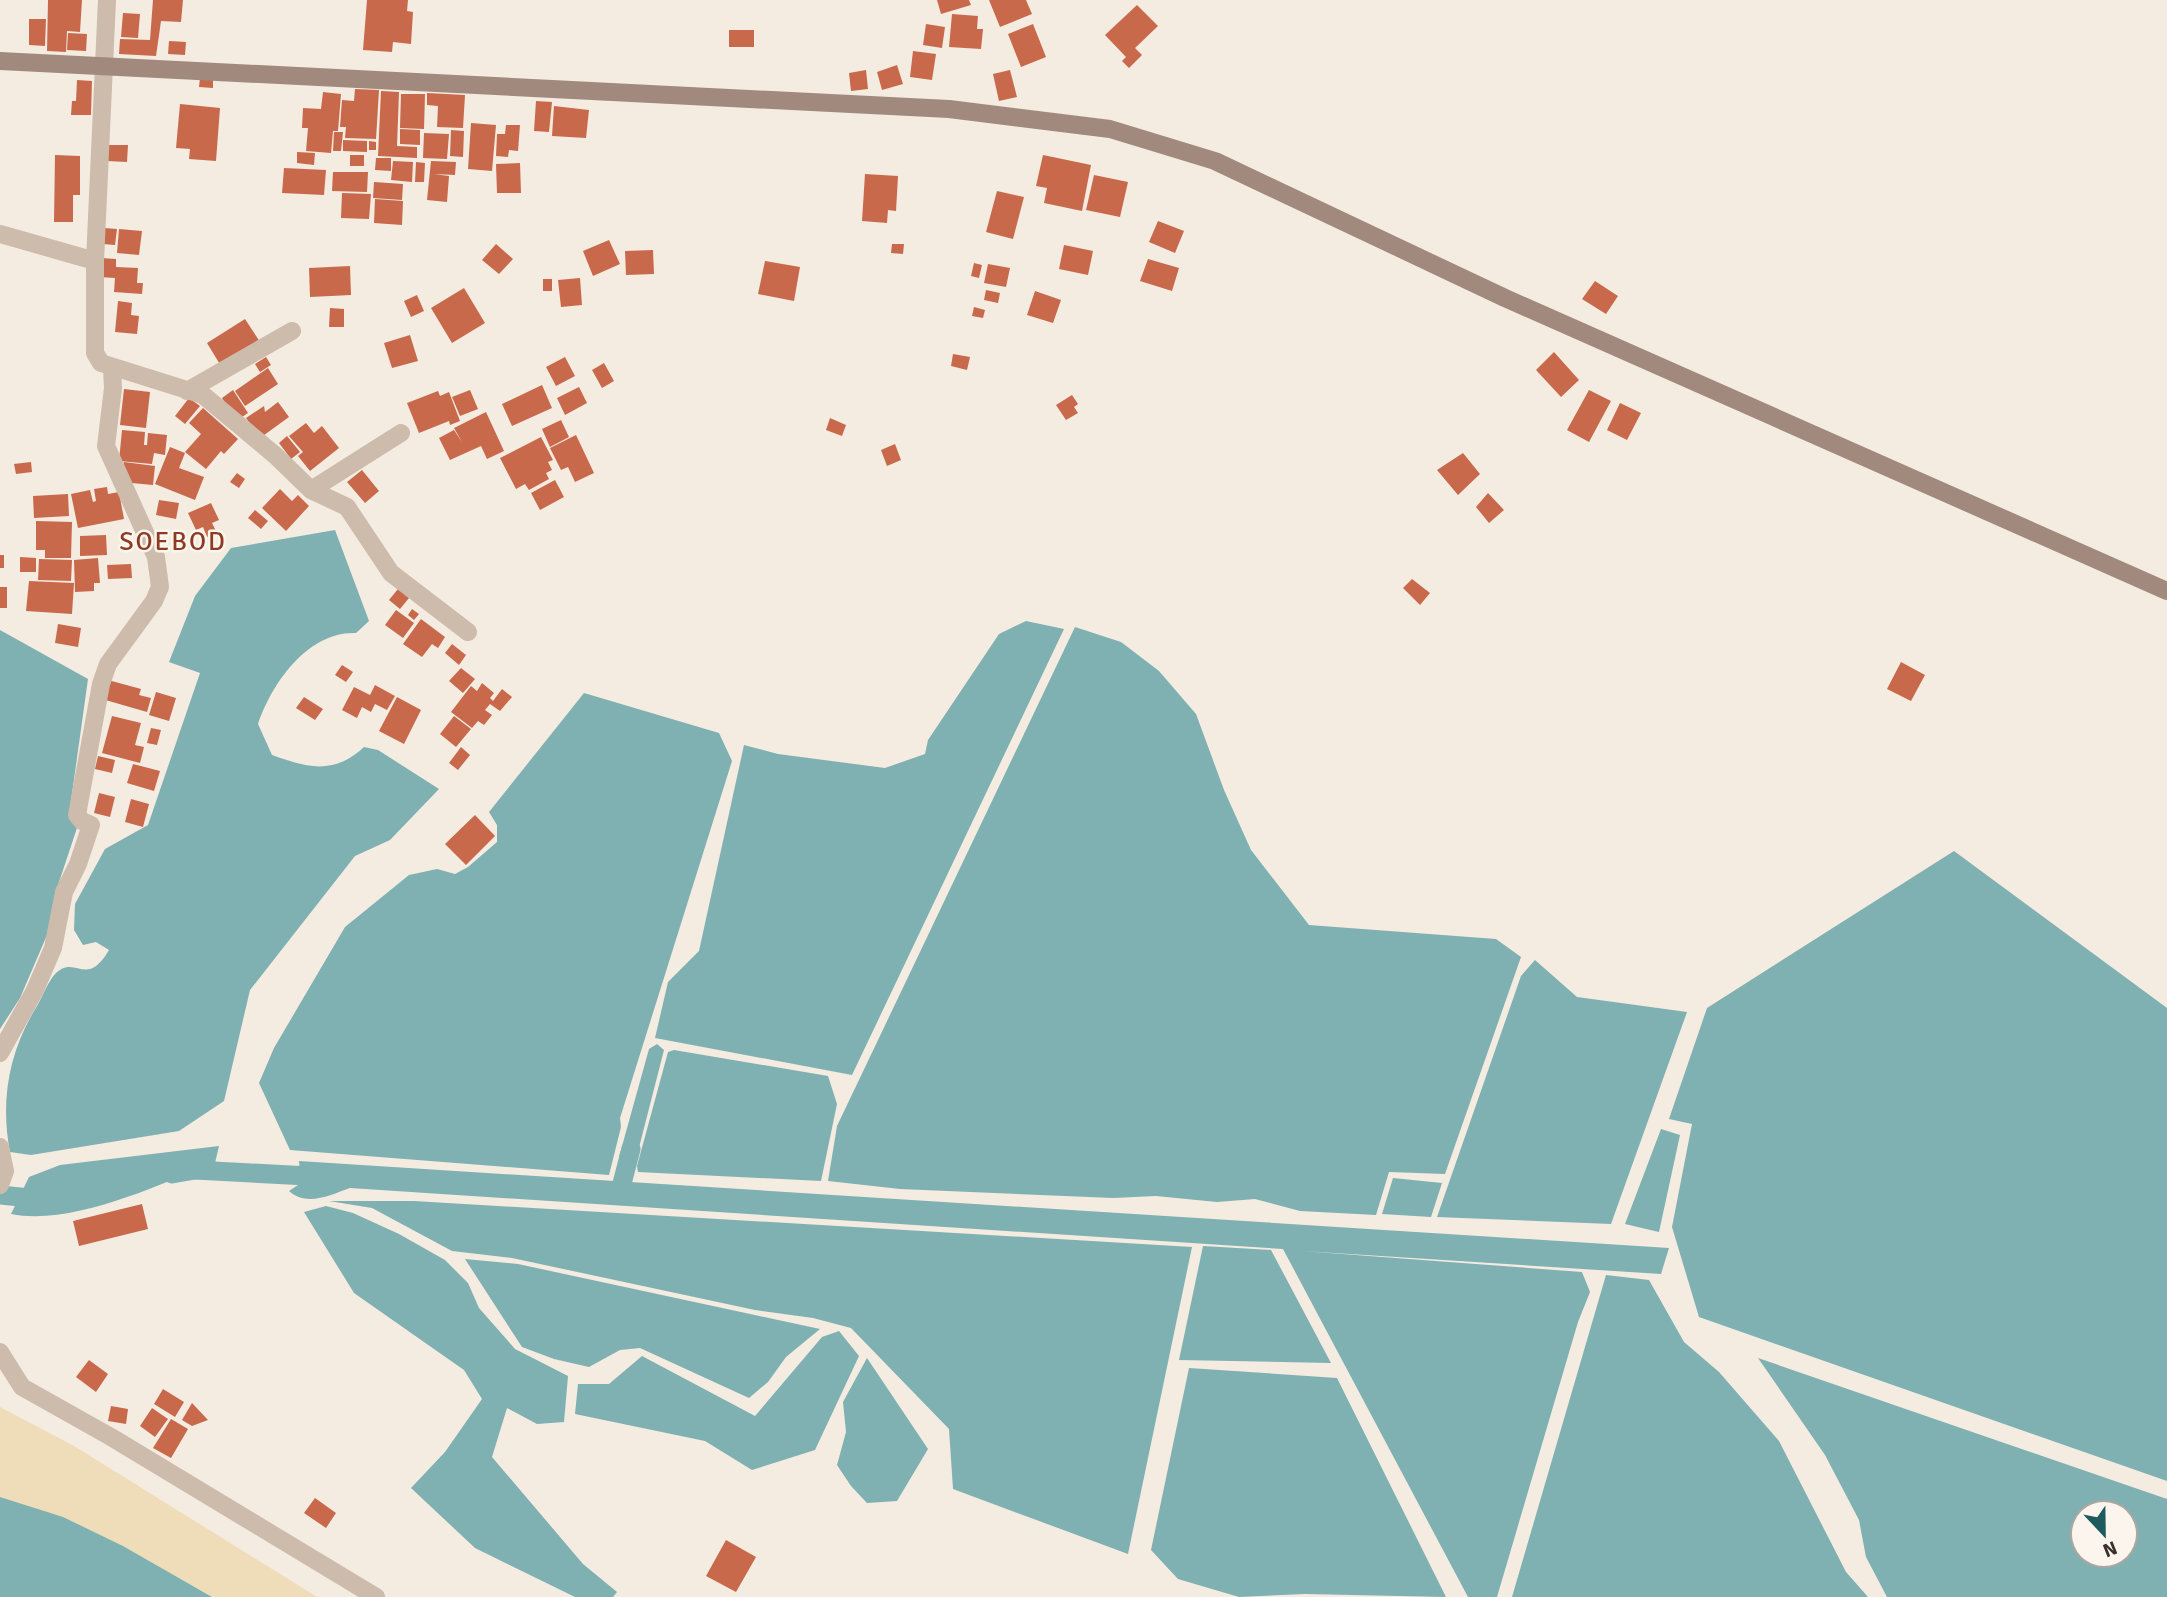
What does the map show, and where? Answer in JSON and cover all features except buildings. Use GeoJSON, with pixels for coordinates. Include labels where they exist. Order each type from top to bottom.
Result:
{"type":"FeatureCollection","features":[{"type":"Feature","properties":{"kind":"street"},"geometry":{"type":"LineString","coordinates":[[107,0],[95,261],[95,353],[101,363],[112,368],[203,395],[276,456],[311,491],[347,507],[391,573],[468,632]]}},
{"type":"Feature","properties":{"kind":"street"},"geometry":{"type":"LineString","coordinates":[[0,61],[893,106],[1022,116],[1110,129],[1215,162],[1505,298],[2167,591]]}},
{"type":"Feature","properties":{"kind":"street"},"geometry":{"type":"LineString","coordinates":[[0,234],[95,261]]}},
{"type":"Feature","properties":{"kind":"street"},"geometry":{"type":"LineString","coordinates":[[187,391],[292,331]]}},
{"type":"Feature","properties":{"kind":"street"},"geometry":{"type":"LineString","coordinates":[[0,1053],[35,990],[53,948],[64,892],[78,864],[90,825],[77,815],[101,684],[108,664],[154,601],[160,587],[156,557],[106,446],[113,388],[112,368]]}},
{"type":"Feature","properties":{"kind":"street"},"geometry":{"type":"LineString","coordinates":[[311,491],[401,433]]}},
{"type":"Feature","properties":{"kind":"street"},"geometry":{"type":"LineString","coordinates":[[0,1147],[3,1178]]}},
{"type":"Feature","properties":{"kind":"street"},"geometry":{"type":"LineString","coordinates":[[0,1352],[22,1387],[111,1437],[376,1597]]}},
{"type":"Feature","properties":{"kind":"sand"},"geometry":{"type":"Polygon","coordinates":[[[0,1407],[74,1446],[317,1597],[212,1597],[123,1546],[63,1518],[0,1497],[0,1407]]]}},
{"type":"Feature","properties":{"kind":"water"},"geometry":{"type":"Polygon","coordinates":[[[335,530],[369,621],[356,633],[322,641],[294,662],[272,692],[258,724],[272,755],[309,766],[320,766],[342,762],[364,747],[378,750],[439,789],[390,840],[355,856],[250,990],[224,1101],[179,1131],[31,1155],[10,1152],[6,1114],[9,1076],[27,1023],[56,973],[69,967],[94,967],[109,950],[96,942],[83,945],[74,930],[75,904],[105,849],[148,825],[200,673],[169,662],[195,596],[231,548],[335,530]]]}},
{"type":"Feature","properties":{"kind":"water"},"geometry":{"type":"Polygon","coordinates":[[[1026,621],[1064,629],[852,1075],[655,1038],[668,982],[699,951],[744,745],[778,754],[885,768],[925,754],[928,740],[999,634],[1026,621]]]}},
{"type":"Feature","properties":{"kind":"water"},"geometry":{"type":"Polygon","coordinates":[[[1075,627],[1121,642],[1159,671],[1196,714],[1224,790],[1251,850],[1309,925],[1496,939],[1521,957],[1445,1174],[1389,1172],[1376,1215],[1300,1211],[1255,1199],[1217,1202],[1156,1196],[1113,1198],[900,1189],[828,1181],[837,1126],[1075,627]]]}},
{"type":"Feature","properties":{"kind":"water"},"geometry":{"type":"Polygon","coordinates":[[[0,630],[88,679],[70,812],[77,828],[59,882],[47,935],[20,998],[0,1029],[0,630]]]}},
{"type":"Feature","properties":{"kind":"water"},"geometry":{"type":"Polygon","coordinates":[[[584,693],[719,733],[732,761],[620,1118],[621,1127],[609,1175],[290,1150],[259,1083],[274,1048],[345,927],[409,875],[437,869],[455,874],[468,867],[497,842],[497,825],[489,812],[584,693]]]}},
{"type":"Feature","properties":{"kind":"water"},"geometry":{"type":"Polygon","coordinates":[[[1954,851],[2167,1008],[2167,1481],[1699,1317],[1672,1227],[1692,1124],[1669,1119],[1707,1008],[1954,851]]]}},
{"type":"Feature","properties":{"kind":"water"},"geometry":{"type":"Polygon","coordinates":[[[1535,960],[1577,997],[1687,1012],[1611,1224],[1437,1217],[1521,976],[1535,960]]]}},
{"type":"Feature","properties":{"kind":"water"},"geometry":{"type":"Polygon","coordinates":[[[657,1044],[664,1050],[633,1171],[627,1173],[619,1169],[619,1157],[649,1049],[657,1044]]]}},
{"type":"Feature","properties":{"kind":"water"},"geometry":{"type":"Polygon","coordinates":[[[674,1050],[828,1076],[837,1104],[821,1181],[638,1172],[637,1166],[668,1052],[674,1050]]]}},
{"type":"Feature","properties":{"kind":"water"},"geometry":{"type":"Polygon","coordinates":[[[1661,1129],[1680,1135],[1659,1232],[1625,1224],[1661,1129]]]}},
{"type":"Feature","properties":{"kind":"water"},"geometry":{"type":"Polygon","coordinates":[[[219,1146],[215,1163],[114,1201],[61,1214],[11,1214],[29,1177],[60,1165],[219,1146]]]}},
{"type":"Feature","properties":{"kind":"water"},"geometry":{"type":"Polygon","coordinates":[[[299,1161],[1669,1248],[1661,1274],[1302,1251],[1582,1272],[1590,1292],[1578,1322],[1497,1597],[1468,1597],[1283,1249],[350,1188],[311,1199],[296,1196],[289,1191],[301,1183],[299,1161]]]}},
{"type":"Feature","properties":{"kind":"water"},"geometry":{"type":"Polygon","coordinates":[[[1393,1178],[1442,1183],[1431,1217],[1382,1214],[1393,1178]]]}},
{"type":"Feature","properties":{"kind":"water"},"geometry":{"type":"Polygon","coordinates":[[[329,1201],[414,1201],[1192,1247],[1128,1554],[953,1489],[949,1429],[851,1328],[813,1318],[755,1310],[512,1258],[452,1251],[372,1208],[329,1201]]]}},
{"type":"Feature","properties":{"kind":"water"},"geometry":{"type":"Polygon","coordinates":[[[326,1206],[353,1213],[399,1234],[445,1260],[468,1283],[479,1308],[515,1349],[568,1376],[564,1422],[537,1424],[507,1408],[492,1457],[583,1564],[617,1592],[613,1597],[575,1597],[475,1548],[411,1488],[445,1452],[482,1399],[464,1370],[354,1293],[304,1212],[326,1206]]]}},
{"type":"Feature","properties":{"kind":"water"},"geometry":{"type":"Polygon","coordinates":[[[1203,1246],[1271,1250],[1331,1363],[1179,1360],[1203,1246]]]}},
{"type":"Feature","properties":{"kind":"water"},"geometry":{"type":"Polygon","coordinates":[[[465,1259],[518,1264],[820,1329],[786,1357],[768,1382],[749,1398],[640,1348],[620,1350],[589,1367],[554,1359],[522,1347],[465,1259]]]}},
{"type":"Feature","properties":{"kind":"water"},"geometry":{"type":"Polygon","coordinates":[[[1606,1275],[1649,1280],[1684,1342],[1719,1372],[1779,1441],[1846,1572],[1868,1597],[1512,1597],[1606,1275]]]}},
{"type":"Feature","properties":{"kind":"water"},"geometry":{"type":"Polygon","coordinates":[[[839,1331],[859,1356],[815,1450],[752,1470],[705,1441],[575,1414],[578,1384],[609,1384],[642,1356],[755,1416],[822,1337],[839,1331]]]}},
{"type":"Feature","properties":{"kind":"water"},"geometry":{"type":"Polygon","coordinates":[[[867,1358],[928,1449],[897,1501],[867,1503],[837,1465],[846,1432],[843,1402],[867,1358]]]}},
{"type":"Feature","properties":{"kind":"water"},"geometry":{"type":"Polygon","coordinates":[[[1758,1358],[2167,1499],[2167,1597],[1887,1597],[1866,1557],[1859,1520],[1825,1455],[1758,1358]]]}},
{"type":"Feature","properties":{"kind":"water"},"geometry":{"type":"Polygon","coordinates":[[[1189,1368],[1337,1378],[1446,1597],[1305,1594],[1239,1597],[1178,1579],[1151,1550],[1189,1368]]]}},
{"type":"Feature","properties":{"kind":"water"},"geometry":{"type":"Polygon","coordinates":[[[0,1497],[63,1517],[123,1546],[212,1597],[0,1597],[0,1497]]]}},
{"type":"Feature","properties":{"kind":"waterway"},"geometry":{"type":"LineString","coordinates":[[619,1195],[631,1149]]}},
{"type":"Feature","properties":{"kind":"waterway"},"geometry":{"type":"LineString","coordinates":[[172,1174],[195,1170],[327,1177]]}},
{"type":"Feature","properties":{"kind":"waterway"},"geometry":{"type":"LineString","coordinates":[[0,1195],[30,1198],[45,1196]]}},
{"type":"Feature","properties":{"kind":"district","name":"SOEBOD"},"geometry":{"type":"Point","coordinates":[173,542]}}]}
